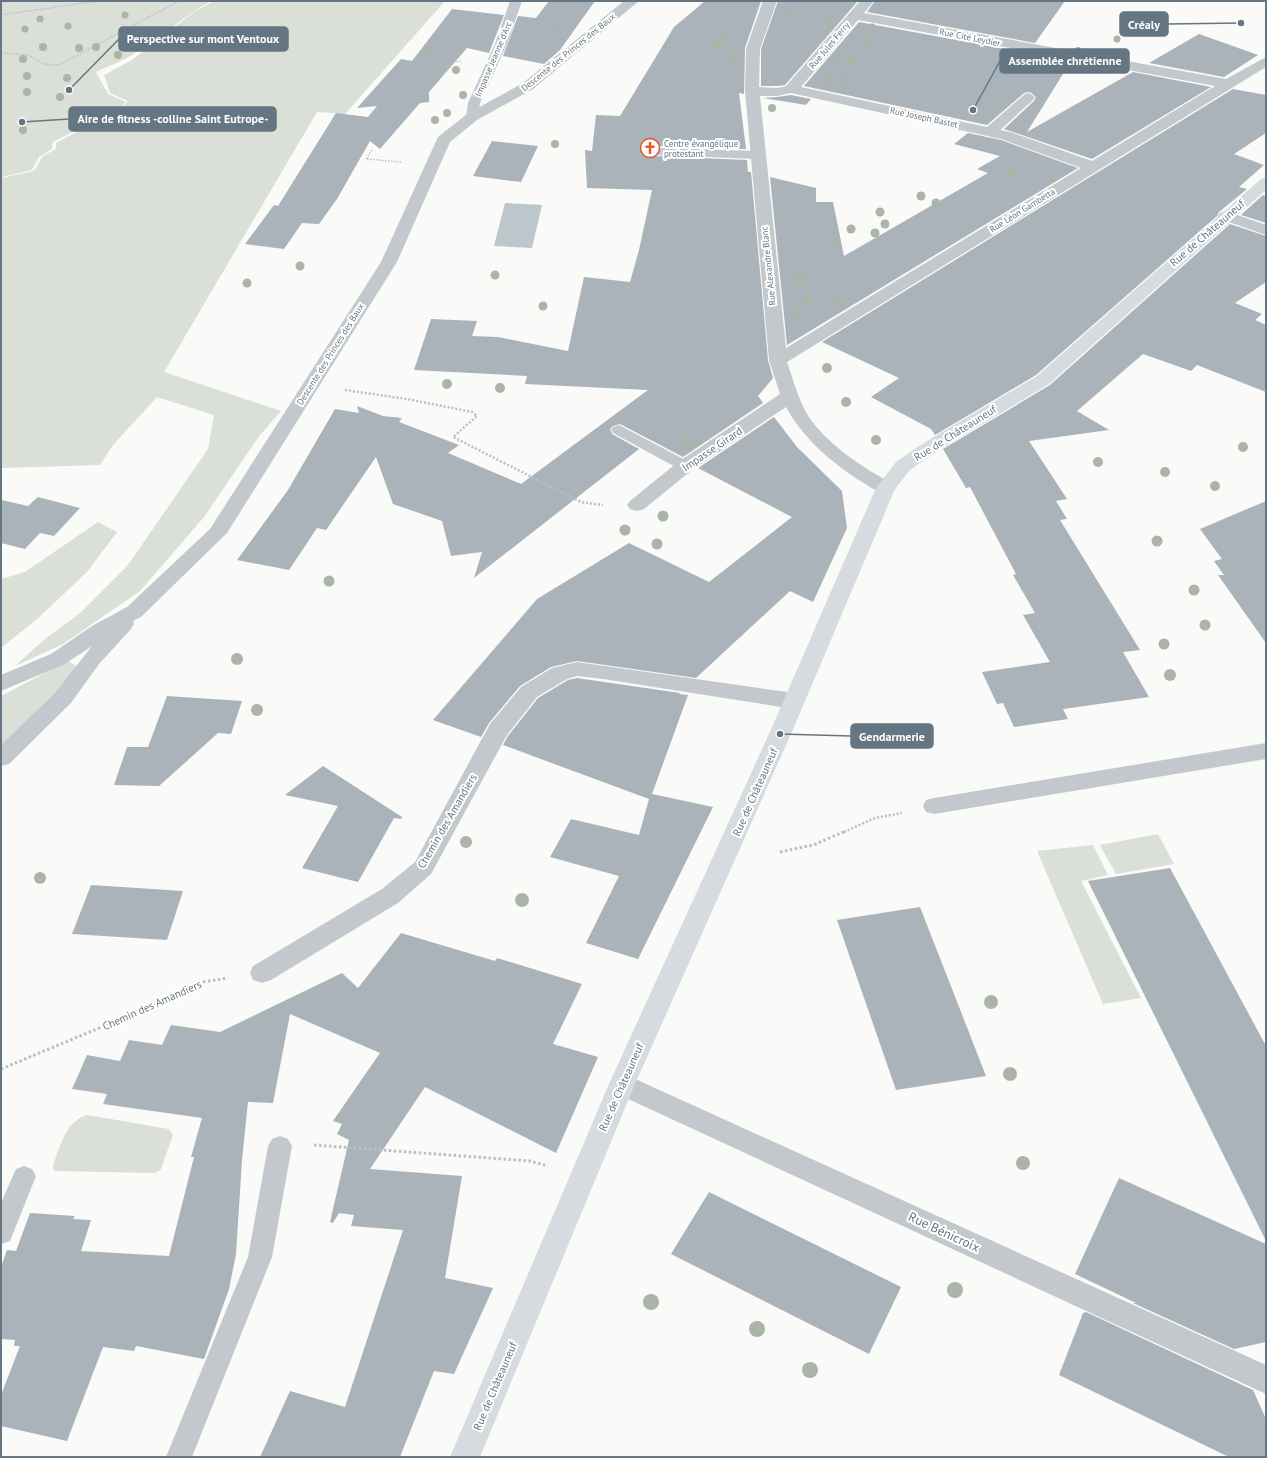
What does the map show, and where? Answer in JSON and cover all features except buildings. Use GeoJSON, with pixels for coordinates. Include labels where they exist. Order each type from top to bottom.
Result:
{"type":"FeatureCollection","features":[{"type":"Feature","properties":{"kind":"main road","name":"Rue de Châteauneuf"},"geometry":{"type":"LineString","coordinates":[[465,1457],[622,1084],[794,701],[886,488],[903,466],[922,452],[1043,380],[1266,182]]}},
{"type":"Feature","properties":{"kind":"street","name":"Descente des Princes des Baux"},"geometry":{"type":"LineString","coordinates":[[1,684],[58,659],[100,630],[134,612],[217,533],[389,262],[443,140],[472,118],[528,86],[632,1]]}},
{"type":"Feature","properties":{"kind":"street","name":"Rue Alexandre Blanc"},"geometry":{"type":"LineString","coordinates":[[770,1],[753,49],[752,91],[778,360],[790,396],[804,422],[842,460],[874,482],[886,488]]}},
{"type":"Feature","properties":{"kind":"street","name":"Rue Jules Ferry"},"geometry":{"type":"LineString","coordinates":[[791,89],[867,1]]}},
{"type":"Feature","properties":{"kind":"street","name":"Rue Cité Leydier"},"geometry":{"type":"LineString","coordinates":[[854,15],[1228,84]]}},
{"type":"Feature","properties":{"kind":"street","name":"Rue Léon Gambetta"},"geometry":{"type":"LineString","coordinates":[[778,360],[1091,166],[1266,61]]}},
{"type":"Feature","properties":{"kind":"street","name":"Rue Joseph Bastet"},"geometry":{"type":"LineString","coordinates":[[752,91],[777,92],[791,89],[991,131],[1024,141],[1091,166]]}},
{"type":"Feature","properties":{"kind":"street"},"geometry":{"type":"LineString","coordinates":[[1226,216],[1266,230]]}},
{"type":"Feature","properties":{"kind":"street","name":"Impasse Girard"},"geometry":{"type":"LineString","coordinates":[[637,505],[685,466],[790,396]]}},
{"type":"Feature","properties":{"kind":"street"},"geometry":{"type":"LineString","coordinates":[[1,758],[63,698],[92,659],[134,612]]}},
{"type":"Feature","properties":{"kind":"street","name":"Chemin des Amandiers"},"geometry":{"type":"LineString","coordinates":[[262,973],[390,896],[423,868],[498,730],[529,692],[560,672],[577,669],[596,671],[794,701]]}},
{"type":"Feature","properties":{"kind":"street"},"geometry":{"type":"LineString","coordinates":[[934,806],[1266,751]]}},
{"type":"Feature","properties":{"kind":"street","name":"Rue Bénicroix"},"geometry":{"type":"LineString","coordinates":[[622,1084],[1266,1380]]}},
{"type":"Feature","properties":{"kind":"lane","name":"Impasse Jeanne d'Arc"},"geometry":{"type":"LineString","coordinates":[[472,118],[474,102],[500,44],[516,1]]}},
{"type":"Feature","properties":{"kind":"lane"},"geometry":{"type":"LineString","coordinates":[[991,131],[1029,97]]}},
{"type":"Feature","properties":{"kind":"lane"},"geometry":{"type":"LineString","coordinates":[[658,152],[757,155]]}},
{"type":"Feature","properties":{"kind":"lane"},"geometry":{"type":"LineString","coordinates":[[619,430],[685,466]]}},
{"type":"Feature","properties":{"kind":"lane"},"geometry":{"type":"LineString","coordinates":[[179,1457],[260,1257],[280,1146]]}},
{"type":"Feature","properties":{"kind":"lane"},"geometry":{"type":"LineString","coordinates":[[1,1233],[24,1176]]}},
{"type":"Feature","properties":{"kind":"path"},"geometry":{"type":"LineString","coordinates":[[1,15],[98,1]]}},
{"type":"Feature","properties":{"kind":"path"},"geometry":{"type":"LineString","coordinates":[[1,53],[28,55],[44,64],[59,64],[179,1]]}},
{"type":"Feature","properties":{"kind":"path"},"geometry":{"type":"LineString","coordinates":[[372,150],[366,159],[402,163]]}},
{"type":"Feature","properties":{"kind":"path"},"geometry":{"type":"LineString","coordinates":[[311,386],[407,399],[472,412],[477,416],[453,437],[459,441],[581,502],[600,505],[637,505]]}},
{"type":"Feature","properties":{"kind":"path"},"geometry":{"type":"LineString","coordinates":[[780,852],[813,845],[875,818],[934,806]]}},
{"type":"Feature","properties":{"kind":"path","name":"Chemin des Amandiers"},"geometry":{"type":"LineString","coordinates":[[1,1069],[164,1001],[203,982],[262,973]]}},
{"type":"Feature","properties":{"kind":"path"},"geometry":{"type":"LineString","coordinates":[[280,1146],[322,1145],[530,1161],[584,1174]]}},
{"type":"Feature","properties":{"kind":"shaded area"},"geometry":{"type":"Polygon","coordinates":[[[1,1],[211,1],[132,55],[96,72],[108,94],[126,102],[119,108],[53,142],[52,149],[39,157],[32,170],[2,177],[1,1]]]}},
{"type":"Feature","properties":{"kind":"shaded area"},"geometry":{"type":"Polygon","coordinates":[[[214,1],[445,1],[345,114],[317,112],[164,372],[281,411],[260,435],[204,517],[140,591],[63,644],[15,666],[45,639],[79,614],[128,565],[208,449],[214,415],[157,397],[113,445],[100,465],[1,468],[1,178],[34,171],[43,156],[56,149],[56,143],[121,108],[128,101],[110,93],[104,75],[132,60],[194,12],[214,1]]]}},
{"type":"Feature","properties":{"kind":"shaded area"},"geometry":{"type":"Polygon","coordinates":[[[505,203],[542,205],[532,248],[494,246],[505,203]]]}},
{"type":"Feature","properties":{"kind":"shaded area"},"geometry":{"type":"Polygon","coordinates":[[[98,522],[117,532],[87,572],[37,619],[1,648],[1,579],[25,572],[98,522]]]}},
{"type":"Feature","properties":{"kind":"shaded area"},"geometry":{"type":"Polygon","coordinates":[[[68,661],[78,667],[56,693],[1,746],[1,696],[68,661]]]}},
{"type":"Feature","properties":{"kind":"shaded area"},"geometry":{"type":"Polygon","coordinates":[[[1158,834],[1174,864],[1116,874],[1100,845],[1158,834]]]}},
{"type":"Feature","properties":{"kind":"shaded area"},"geometry":{"type":"Polygon","coordinates":[[[1093,845],[1108,875],[1081,881],[1141,998],[1103,1004],[1037,851],[1093,845]]]}},
{"type":"Feature","properties":{"kind":"shaded area"},"geometry":{"type":"Polygon","coordinates":[[[87,1115],[169,1129],[173,1135],[161,1169],[155,1173],[54,1171],[53,1165],[65,1135],[74,1123],[87,1115]]]}},
{"type":"Feature","properties":{"kind":"place","name":"Créaly"},"geometry":{"type":"Point","coordinates":[1241,23]}},
{"type":"Feature","properties":{"kind":"place","name":"Perspective sur mont Ventoux"},"geometry":{"type":"Point","coordinates":[69,90]}},
{"type":"Feature","properties":{"kind":"place","name":"Assemblée chrétienne"},"geometry":{"type":"Point","coordinates":[973,110]}},
{"type":"Feature","properties":{"kind":"place","name":"Aire de fitness -colline Saint Eutrope-"},"geometry":{"type":"Point","coordinates":[22,122]}},
{"type":"Feature","properties":{"kind":"place","name":"Centre évangélique protestant"},"geometry":{"type":"Point","coordinates":[650,148]}},
{"type":"Feature","properties":{"kind":"place","name":"Gendarmerie"},"geometry":{"type":"Point","coordinates":[780,734]}}]}
